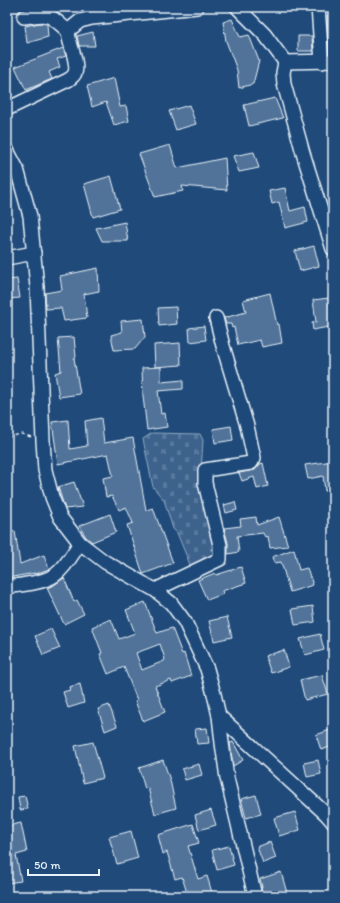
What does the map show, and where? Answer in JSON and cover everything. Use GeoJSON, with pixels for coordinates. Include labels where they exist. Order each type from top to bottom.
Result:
{"type":"FeatureCollection","features":[{"type":"Feature","properties":{"kind":"street"},"geometry":{"type":"LineString","coordinates":[[68,31],[80,21],[92,18],[197,7]]}},
{"type":"Feature","properties":{"kind":"street"},"geometry":{"type":"LineString","coordinates":[[237,7],[265,35],[285,62],[283,73],[284,84],[303,152],[333,248]]}},
{"type":"Feature","properties":{"kind":"street"},"geometry":{"type":"LineString","coordinates":[[285,62],[328,62],[318,7]]}},
{"type":"Feature","properties":{"kind":"street"},"geometry":{"type":"LineString","coordinates":[[7,109],[68,80],[75,75],[76,66],[68,37],[68,31],[49,15],[42,14],[24,17]]}},
{"type":"Feature","properties":{"kind":"street"},"geometry":{"type":"LineString","coordinates":[[7,150],[17,169],[24,188],[30,216],[37,287],[45,470],[52,497],[60,516],[80,543],[105,562],[155,590],[171,603],[186,622],[207,669],[219,716],[227,778],[255,896]]}},
{"type":"Feature","properties":{"kind":"street"},"geometry":{"type":"LineString","coordinates":[[7,258],[34,253]]}},
{"type":"Feature","properties":{"kind":"street"},"geometry":{"type":"LineString","coordinates":[[155,590],[220,559],[220,545],[205,483],[206,470],[251,463],[254,458],[247,426],[216,318]]}},
{"type":"Feature","properties":{"kind":"street"},"geometry":{"type":"LineString","coordinates":[[7,588],[39,582],[55,575],[65,565],[80,543]]}},
{"type":"Feature","properties":{"kind":"street"},"geometry":{"type":"LineString","coordinates":[[219,716],[333,822]]}},
{"type":"Feature","properties":{"kind":"path"},"geometry":{"type":"LineString","coordinates":[[7,437],[22,434],[43,441]]}},
{"type":"Feature","properties":{"kind":"green space"},"geometry":{"type":"Polygon","coordinates":[[[152,433],[200,434],[203,440],[201,472],[218,556],[191,567],[177,533],[173,529],[164,500],[153,487],[143,439],[152,433]]]}},
{"type":"Feature","properties":{"kind":"building"},"geometry":{"type":"Polygon","coordinates":[[[327,15],[333,15],[333,53],[329,53],[327,15]]]}},
{"type":"Feature","properties":{"kind":"building"},"geometry":{"type":"Polygon","coordinates":[[[232,19],[240,37],[249,35],[259,61],[253,84],[239,88],[237,70],[226,41],[223,22],[232,19]]]}},
{"type":"Feature","properties":{"kind":"building"},"geometry":{"type":"Polygon","coordinates":[[[40,23],[47,24],[48,37],[27,43],[25,26],[40,23]]]}},
{"type":"Feature","properties":{"kind":"building"},"geometry":{"type":"Polygon","coordinates":[[[93,32],[95,46],[79,46],[77,36],[93,32]]]}},
{"type":"Feature","properties":{"kind":"building"},"geometry":{"type":"Polygon","coordinates":[[[298,36],[312,36],[313,51],[298,51],[298,36]]]}},
{"type":"Feature","properties":{"kind":"building"},"geometry":{"type":"Polygon","coordinates":[[[63,48],[66,56],[57,59],[60,67],[49,72],[52,79],[26,90],[15,67],[63,48]]]}},
{"type":"Feature","properties":{"kind":"building"},"geometry":{"type":"Polygon","coordinates":[[[114,78],[120,107],[126,106],[129,121],[114,125],[106,102],[92,107],[87,86],[114,78]]]}},
{"type":"Feature","properties":{"kind":"building"},"geometry":{"type":"Polygon","coordinates":[[[275,98],[283,118],[249,126],[244,105],[275,98]]]}},
{"type":"Feature","properties":{"kind":"building"},"geometry":{"type":"Polygon","coordinates":[[[189,105],[196,124],[176,130],[169,111],[189,105]]]}},
{"type":"Feature","properties":{"kind":"building"},"geometry":{"type":"Polygon","coordinates":[[[170,145],[177,168],[225,158],[227,190],[182,186],[183,191],[155,197],[139,154],[170,145]]]}},
{"type":"Feature","properties":{"kind":"building"},"geometry":{"type":"Polygon","coordinates":[[[254,152],[259,168],[239,172],[233,156],[254,152]]]}},
{"type":"Feature","properties":{"kind":"building"},"geometry":{"type":"Polygon","coordinates":[[[111,176],[120,209],[93,217],[84,184],[111,176]]]}},
{"type":"Feature","properties":{"kind":"building"},"geometry":{"type":"Polygon","coordinates":[[[285,188],[290,211],[305,207],[308,222],[285,228],[279,202],[272,204],[269,191],[285,188]]]}},
{"type":"Feature","properties":{"kind":"building"},"geometry":{"type":"Polygon","coordinates":[[[125,222],[128,241],[102,241],[96,228],[125,222]]]}},
{"type":"Feature","properties":{"kind":"building"},"geometry":{"type":"Polygon","coordinates":[[[314,246],[319,266],[300,271],[295,251],[314,246]]]}},
{"type":"Feature","properties":{"kind":"building"},"geometry":{"type":"Polygon","coordinates":[[[98,268],[99,291],[84,294],[87,318],[64,321],[61,308],[46,309],[45,293],[62,290],[60,276],[98,268]]]}},
{"type":"Feature","properties":{"kind":"building"},"geometry":{"type":"Polygon","coordinates":[[[17,279],[20,298],[7,299],[7,280],[17,279]]]}},
{"type":"Feature","properties":{"kind":"building"},"geometry":{"type":"Polygon","coordinates":[[[270,293],[277,325],[279,324],[282,343],[262,347],[260,340],[238,345],[234,327],[232,328],[231,324],[226,324],[224,318],[246,312],[243,300],[270,293]]]}},
{"type":"Feature","properties":{"kind":"building"},"geometry":{"type":"Polygon","coordinates":[[[329,298],[333,326],[313,330],[312,323],[316,322],[313,300],[329,298]]]}},
{"type":"Feature","properties":{"kind":"building"},"geometry":{"type":"Polygon","coordinates":[[[176,307],[177,324],[159,326],[158,308],[176,307]]]}},
{"type":"Feature","properties":{"kind":"building"},"geometry":{"type":"Polygon","coordinates":[[[143,319],[145,337],[135,349],[114,350],[111,335],[122,332],[121,321],[143,319]]]}},
{"type":"Feature","properties":{"kind":"building"},"geometry":{"type":"Polygon","coordinates":[[[204,326],[206,340],[190,342],[189,328],[204,326]]]}},
{"type":"Feature","properties":{"kind":"building"},"geometry":{"type":"Polygon","coordinates":[[[74,337],[76,357],[74,358],[80,394],[59,397],[55,373],[61,371],[58,338],[74,337]]]}},
{"type":"Feature","properties":{"kind":"building"},"geometry":{"type":"Polygon","coordinates":[[[180,343],[181,365],[155,367],[154,345],[180,343]]]}},
{"type":"Feature","properties":{"kind":"building"},"geometry":{"type":"Polygon","coordinates":[[[161,367],[161,382],[183,380],[183,389],[158,391],[161,414],[165,413],[167,427],[147,430],[143,396],[142,368],[161,367]]]}},
{"type":"Feature","properties":{"kind":"building"},"geometry":{"type":"Polygon","coordinates":[[[101,418],[104,443],[133,438],[146,510],[153,508],[173,563],[143,574],[127,525],[133,523],[126,507],[119,510],[112,496],[106,497],[103,478],[113,476],[108,454],[58,464],[52,422],[68,420],[70,449],[87,446],[85,421],[101,418]]]}},
{"type":"Feature","properties":{"kind":"building"},"geometry":{"type":"Polygon","coordinates":[[[231,426],[233,440],[215,443],[213,429],[231,426]]]}},
{"type":"Feature","properties":{"kind":"building"},"geometry":{"type":"Polygon","coordinates":[[[333,461],[333,490],[325,491],[323,476],[308,479],[305,465],[333,461]]]}},
{"type":"Feature","properties":{"kind":"building"},"geometry":{"type":"Polygon","coordinates":[[[263,463],[268,486],[257,489],[254,477],[242,481],[239,473],[255,470],[260,464],[263,463]]]}},
{"type":"Feature","properties":{"kind":"building"},"geometry":{"type":"Polygon","coordinates":[[[74,482],[83,507],[65,509],[58,487],[74,482]]]}},
{"type":"Feature","properties":{"kind":"building"},"geometry":{"type":"Polygon","coordinates":[[[235,502],[237,510],[226,513],[224,505],[235,502]]]}},
{"type":"Feature","properties":{"kind":"building"},"geometry":{"type":"Polygon","coordinates":[[[110,514],[116,532],[92,542],[86,537],[79,526],[110,514]]]}},
{"type":"Feature","properties":{"kind":"building"},"geometry":{"type":"Polygon","coordinates":[[[256,517],[257,525],[279,517],[288,546],[270,548],[268,536],[265,537],[263,533],[237,536],[239,552],[228,554],[228,543],[224,528],[241,526],[240,519],[256,517]]]}},
{"type":"Feature","properties":{"kind":"building"},"geometry":{"type":"Polygon","coordinates":[[[15,531],[20,564],[44,555],[49,569],[35,574],[7,578],[7,533],[15,531]]]}},
{"type":"Feature","properties":{"kind":"building"},"geometry":{"type":"Polygon","coordinates":[[[294,549],[299,570],[307,568],[313,585],[290,592],[281,562],[274,563],[272,557],[294,549]]]}},
{"type":"Feature","properties":{"kind":"building"},"geometry":{"type":"Polygon","coordinates":[[[241,567],[246,583],[222,591],[223,594],[207,600],[198,580],[215,573],[216,575],[241,567]]]}},
{"type":"Feature","properties":{"kind":"building"},"geometry":{"type":"Polygon","coordinates":[[[64,578],[74,602],[77,600],[84,614],[64,624],[47,588],[64,578]]]}},
{"type":"Feature","properties":{"kind":"building"},"geometry":{"type":"Polygon","coordinates":[[[145,602],[157,633],[172,628],[182,654],[184,653],[191,676],[172,683],[171,680],[155,686],[165,712],[143,721],[135,701],[137,700],[124,667],[108,674],[92,627],[111,619],[119,639],[135,633],[126,610],[145,602]],[[160,644],[136,653],[142,670],[164,661],[165,659],[160,644]]]}},
{"type":"Feature","properties":{"kind":"building"},"geometry":{"type":"Polygon","coordinates":[[[313,606],[315,622],[295,625],[292,609],[313,606]]]}},
{"type":"Feature","properties":{"kind":"building"},"geometry":{"type":"Polygon","coordinates":[[[227,617],[232,637],[214,641],[209,621],[227,617]]]}},
{"type":"Feature","properties":{"kind":"building"},"geometry":{"type":"Polygon","coordinates":[[[51,629],[60,648],[43,655],[35,636],[51,629]]]}},
{"type":"Feature","properties":{"kind":"building"},"geometry":{"type":"Polygon","coordinates":[[[320,634],[324,650],[305,655],[300,639],[320,634]]]}},
{"type":"Feature","properties":{"kind":"building"},"geometry":{"type":"Polygon","coordinates":[[[284,650],[289,667],[271,673],[265,656],[284,650]]]}},
{"type":"Feature","properties":{"kind":"building"},"geometry":{"type":"Polygon","coordinates":[[[322,675],[328,694],[305,700],[300,680],[322,675]]]}},
{"type":"Feature","properties":{"kind":"building"},"geometry":{"type":"Polygon","coordinates":[[[80,684],[84,703],[68,708],[63,692],[70,690],[69,687],[80,684]]]}},
{"type":"Feature","properties":{"kind":"building"},"geometry":{"type":"Polygon","coordinates":[[[109,705],[117,726],[105,731],[98,709],[109,705]]]}},
{"type":"Feature","properties":{"kind":"building"},"geometry":{"type":"Polygon","coordinates":[[[207,728],[209,743],[197,744],[195,729],[207,728]]]}},
{"type":"Feature","properties":{"kind":"building"},"geometry":{"type":"Polygon","coordinates":[[[333,729],[333,746],[321,750],[316,735],[333,729]]]}},
{"type":"Feature","properties":{"kind":"building"},"geometry":{"type":"Polygon","coordinates":[[[93,742],[103,778],[83,783],[75,746],[93,742]]]}},
{"type":"Feature","properties":{"kind":"building"},"geometry":{"type":"Polygon","coordinates":[[[233,742],[243,760],[233,766],[230,743],[233,742]]]}},
{"type":"Feature","properties":{"kind":"building"},"geometry":{"type":"Polygon","coordinates":[[[163,760],[170,780],[176,808],[155,814],[148,788],[145,789],[139,768],[163,760]]]}},
{"type":"Feature","properties":{"kind":"building"},"geometry":{"type":"Polygon","coordinates":[[[318,760],[321,774],[307,777],[304,763],[318,760]]]}},
{"type":"Feature","properties":{"kind":"building"},"geometry":{"type":"Polygon","coordinates":[[[199,764],[202,775],[185,780],[182,769],[199,764]]]}},
{"type":"Feature","properties":{"kind":"building"},"geometry":{"type":"Polygon","coordinates":[[[256,795],[261,814],[246,818],[241,799],[256,795]]]}},
{"type":"Feature","properties":{"kind":"building"},"geometry":{"type":"Polygon","coordinates":[[[25,796],[28,809],[20,810],[18,797],[25,796]]]}},
{"type":"Feature","properties":{"kind":"building"},"geometry":{"type":"Polygon","coordinates":[[[211,810],[216,825],[199,830],[195,815],[211,810]]]}},
{"type":"Feature","properties":{"kind":"building"},"geometry":{"type":"Polygon","coordinates":[[[295,812],[300,830],[279,836],[274,818],[295,812]]]}},
{"type":"Feature","properties":{"kind":"building"},"geometry":{"type":"Polygon","coordinates":[[[21,823],[27,852],[16,855],[21,881],[7,883],[7,826],[21,823]]]}},
{"type":"Feature","properties":{"kind":"building"},"geometry":{"type":"Polygon","coordinates":[[[193,824],[199,843],[188,846],[198,879],[207,876],[213,896],[188,896],[182,877],[175,879],[167,852],[163,854],[158,835],[193,824]]]}},
{"type":"Feature","properties":{"kind":"building"},"geometry":{"type":"Polygon","coordinates":[[[131,831],[138,858],[117,864],[109,837],[131,831]]]}},
{"type":"Feature","properties":{"kind":"building"},"geometry":{"type":"Polygon","coordinates":[[[270,842],[276,858],[263,863],[257,847],[270,842]]]}},
{"type":"Feature","properties":{"kind":"building"},"geometry":{"type":"Polygon","coordinates":[[[229,846],[234,865],[217,870],[212,850],[229,846]]]}},
{"type":"Feature","properties":{"kind":"building"},"geometry":{"type":"Polygon","coordinates":[[[281,872],[287,893],[277,896],[263,896],[260,879],[281,872]]]}}]}
